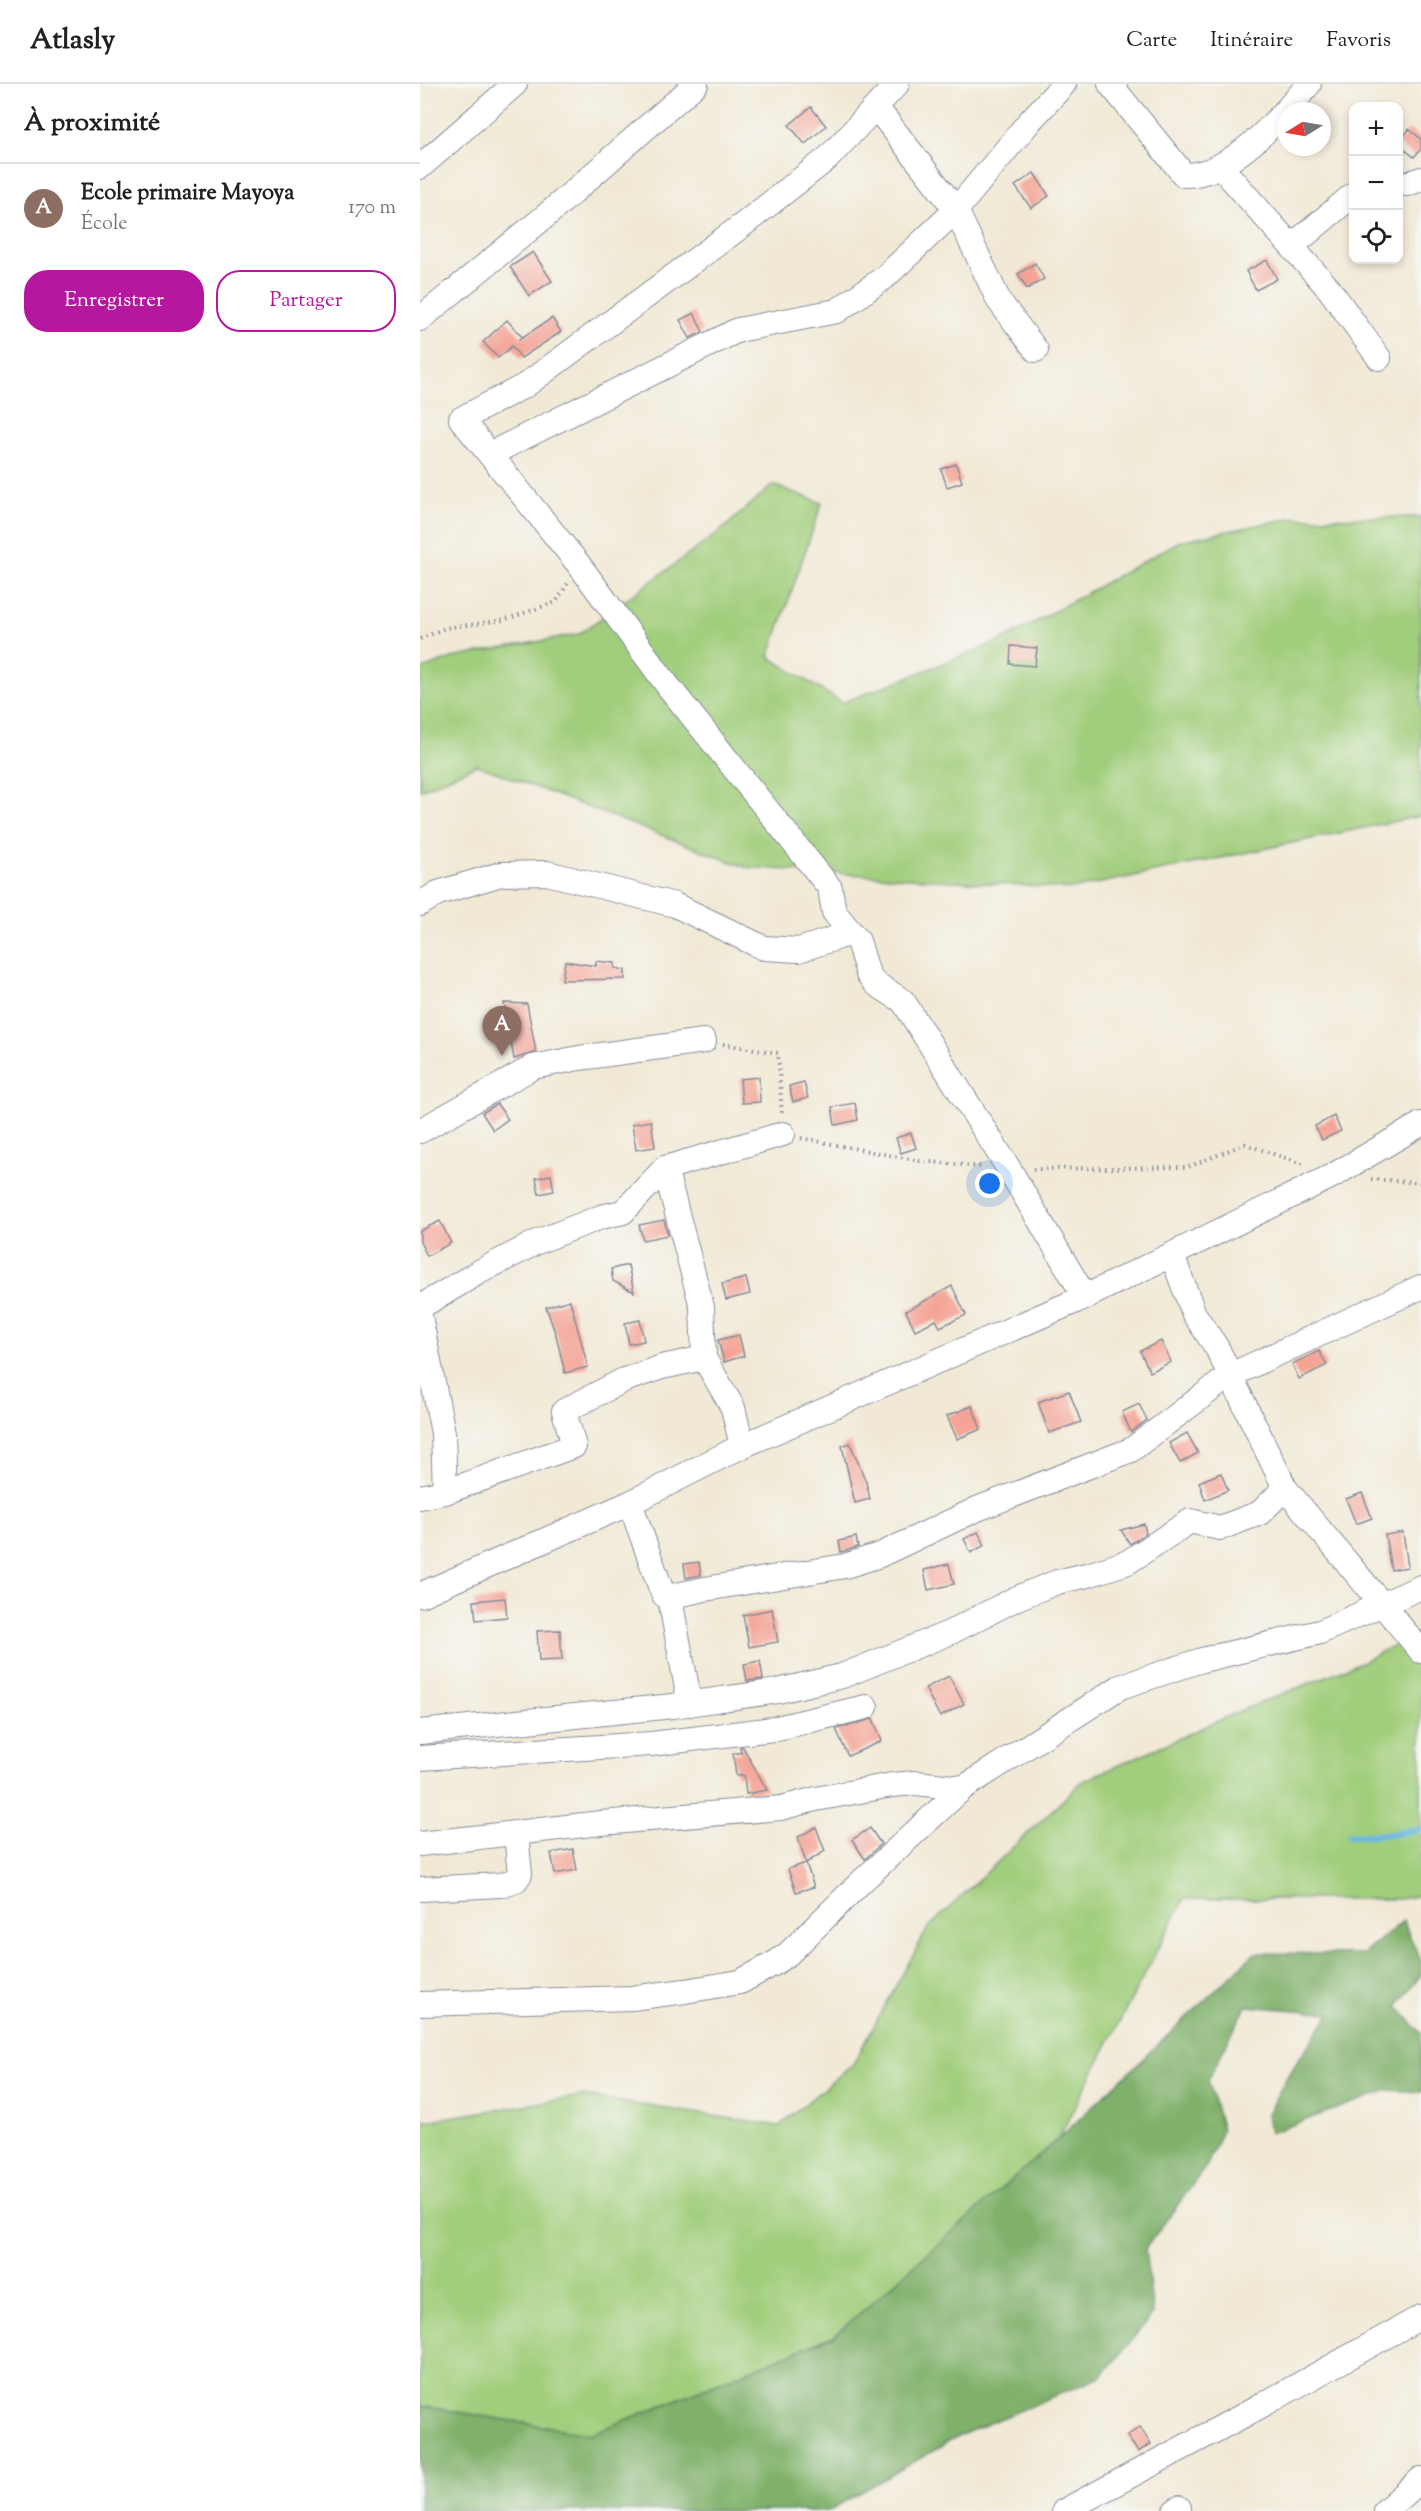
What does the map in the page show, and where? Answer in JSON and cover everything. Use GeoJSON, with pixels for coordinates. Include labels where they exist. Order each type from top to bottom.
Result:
{"type":"FeatureCollection","features":[{"type":"Feature","properties":{"kind":"street"},"geometry":{"type":"LineString","coordinates":[[420,166],[516,84]]}},
{"type":"Feature","properties":{"kind":"street"},"geometry":{"type":"LineString","coordinates":[[420,319],[548,214],[696,84]]}},
{"type":"Feature","properties":{"kind":"street"},"geometry":{"type":"LineString","coordinates":[[897,84],[828,158],[681,273],[526,385],[461,419],[580,566],[668,686],[830,888],[834,912],[858,941],[868,974],[876,984],[903,1001],[1009,1169],[1085,1297]]}},
{"type":"Feature","properties":{"kind":"street"},"geometry":{"type":"LineString","coordinates":[[490,454],[738,330],[837,311],[845,307],[885,277],[956,210],[1064,84]]}},
{"type":"Feature","properties":{"kind":"street"},"geometry":{"type":"LineString","coordinates":[[1110,84],[1184,175],[1194,175],[1220,166],[1250,144],[1309,84]]}},
{"type":"Feature","properties":{"kind":"street"},"geometry":{"type":"LineString","coordinates":[[876,107],[956,210],[999,301],[1036,350]]}},
{"type":"Feature","properties":{"kind":"street"},"geometry":{"type":"LineString","coordinates":[[1220,166],[1330,290],[1379,358]]}},
{"type":"Feature","properties":{"kind":"street"},"geometry":{"type":"LineString","coordinates":[[1403,183],[1421,179]]}},
{"type":"Feature","properties":{"kind":"street"},"geometry":{"type":"LineString","coordinates":[[1292,246],[1349,197]]}},
{"type":"Feature","properties":{"kind":"street"},"geometry":{"type":"LineString","coordinates":[[420,904],[438,893],[501,874],[547,873],[675,905],[764,948],[799,950],[851,933]]}},
{"type":"Feature","properties":{"kind":"street"},"geometry":{"type":"LineString","coordinates":[[420,1131],[534,1067],[579,1058],[704,1041]]}},
{"type":"Feature","properties":{"kind":"street"},"geometry":{"type":"LineString","coordinates":[[420,1595],[630,1503],[742,1446],[1085,1297],[1334,1175],[1421,1124]]}},
{"type":"Feature","properties":{"kind":"street"},"geometry":{"type":"LineString","coordinates":[[420,1307],[479,1272],[537,1242],[601,1217],[623,1212],[665,1168],[783,1134]]}},
{"type":"Feature","properties":{"kind":"street"},"geometry":{"type":"LineString","coordinates":[[665,1168],[702,1307],[704,1358],[733,1408],[742,1446]]}},
{"type":"Feature","properties":{"kind":"street"},"geometry":{"type":"LineString","coordinates":[[1172,1255],[1194,1314],[1217,1348],[1285,1488],[1421,1651]]}},
{"type":"Feature","properties":{"kind":"street"},"geometry":{"type":"LineString","coordinates":[[670,1599],[677,1595],[705,1589],[867,1561],[977,1509],[1131,1450],[1229,1376],[1421,1287]]}},
{"type":"Feature","properties":{"kind":"street"},"geometry":{"type":"LineString","coordinates":[[420,1316],[443,1433],[445,1492]]}},
{"type":"Feature","properties":{"kind":"street"},"geometry":{"type":"LineString","coordinates":[[420,1497],[445,1492],[574,1446],[564,1411],[606,1388],[662,1367],[704,1358]]}},
{"type":"Feature","properties":{"kind":"street"},"geometry":{"type":"LineString","coordinates":[[420,1732],[690,1704],[778,1691],[842,1676],[949,1633],[1017,1598],[1057,1582],[1091,1575],[1128,1562],[1190,1521],[1220,1528],[1260,1513],[1285,1488]]}},
{"type":"Feature","properties":{"kind":"street"},"geometry":{"type":"LineString","coordinates":[[630,1503],[660,1586],[664,1595],[670,1599],[690,1704]]}},
{"type":"Feature","properties":{"kind":"street"},"geometry":{"type":"LineString","coordinates":[[420,2004],[632,1998],[740,1982],[788,1954],[862,1881],[963,1788],[1120,1687],[1202,1660],[1320,1632],[1421,1587]]}},
{"type":"Feature","properties":{"kind":"street"},"geometry":{"type":"LineString","coordinates":[[420,1758],[651,1744],[772,1729],[866,1707]]}},
{"type":"Feature","properties":{"kind":"street"},"geometry":{"type":"LineString","coordinates":[[420,1844],[601,1823],[781,1808],[892,1785],[916,1783],[963,1788]]}},
{"type":"Feature","properties":{"kind":"street"},"geometry":{"type":"LineString","coordinates":[[420,1889],[501,1885],[516,1880],[520,1874],[516,1834]]}},
{"type":"Feature","properties":{"kind":"street"},"geometry":{"type":"LineString","coordinates":[[1064,2511],[1421,2317]]}},
{"type":"Feature","properties":{"kind":"street"},"geometry":{"type":"LineString","coordinates":[[1385,2511],[1421,2479]]}},
{"type":"Feature","properties":{"kind":"path"},"geometry":{"type":"LineString","coordinates":[[420,639],[445,628],[504,620],[556,602],[580,566]]}},
{"type":"Feature","properties":{"kind":"path"},"geometry":{"type":"LineString","coordinates":[[704,1041],[778,1053],[783,1134],[920,1161],[1009,1169],[1188,1167],[1245,1144],[1334,1175],[1421,1184]]}},
{"type":"Feature","properties":{"kind":"green space"},"geometry":{"type":"Polygon","coordinates":[[[773,485],[822,503],[769,657],[842,703],[1003,640],[1180,541],[1291,518],[1421,517],[1421,816],[1072,889],[745,867],[477,765],[420,790],[420,670],[452,658],[579,634],[718,533],[773,485]]]}},
{"type":"Feature","properties":{"kind":"green space"},"geometry":{"type":"Polygon","coordinates":[[[1421,1631],[1421,1895],[1399,1899],[1184,1899],[1058,2139],[834,2336],[590,2434],[420,2406],[420,2122],[582,2096],[779,2126],[853,2064],[928,1928],[1083,1781],[1238,1712],[1364,1661],[1421,1631]]]}},
{"type":"Feature","properties":{"kind":"green space"},"geometry":{"type":"Polygon","coordinates":[[[1403,1921],[1421,1961],[1421,1975],[1397,2006],[1421,2033],[1421,2092],[1388,2090],[1270,2133],[1267,2114],[1287,2077],[1330,2013],[1246,2006],[1208,2080],[1222,2130],[1207,2165],[1145,2249],[1153,2314],[1101,2377],[961,2435],[828,2511],[420,2511],[420,2406],[591,2434],[834,2336],[1058,2139],[1255,1953],[1363,1954],[1403,1921]]]}},
{"type":"Feature","properties":{"kind":"building"},"geometry":{"type":"Polygon","coordinates":[[[811,107],[826,126],[805,144],[789,125],[811,107]]]}},
{"type":"Feature","properties":{"kind":"building"},"geometry":{"type":"Polygon","coordinates":[[[1409,129],[1421,139],[1421,149],[1414,157],[1403,148],[1403,137],[1409,129]]]}},
{"type":"Feature","properties":{"kind":"building"},"geometry":{"type":"Polygon","coordinates":[[[1034,173],[1049,196],[1031,208],[1015,186],[1034,173]]]}},
{"type":"Feature","properties":{"kind":"building"},"geometry":{"type":"Polygon","coordinates":[[[533,252],[552,281],[529,296],[510,267],[533,252]]]}},
{"type":"Feature","properties":{"kind":"building"},"geometry":{"type":"Polygon","coordinates":[[[1267,260],[1277,279],[1256,290],[1246,271],[1267,260]]]}},
{"type":"Feature","properties":{"kind":"building"},"geometry":{"type":"Polygon","coordinates":[[[1035,263],[1044,279],[1027,289],[1018,274],[1035,263]]]}},
{"type":"Feature","properties":{"kind":"building"},"geometry":{"type":"Polygon","coordinates":[[[694,313],[703,332],[690,338],[680,320],[694,313]]]}},
{"type":"Feature","properties":{"kind":"building"},"geometry":{"type":"Polygon","coordinates":[[[552,318],[561,332],[521,358],[512,346],[498,358],[483,342],[507,320],[522,337],[518,340],[552,318]]]}},
{"type":"Feature","properties":{"kind":"building"},"geometry":{"type":"Polygon","coordinates":[[[956,464],[962,482],[947,487],[941,469],[956,464]]]}},
{"type":"Feature","properties":{"kind":"building"},"geometry":{"type":"Polygon","coordinates":[[[1011,646],[1037,648],[1035,666],[1010,664],[1011,646]]]}},
{"type":"Feature","properties":{"kind":"building"},"geometry":{"type":"Polygon","coordinates":[[[565,961],[596,966],[596,961],[615,963],[615,968],[625,970],[625,979],[562,980],[565,961]]]}},
{"type":"Feature","properties":{"kind":"building"},"geometry":{"type":"Polygon","coordinates":[[[504,1003],[527,1004],[536,1052],[514,1059],[504,1003]]]}},
{"type":"Feature","properties":{"kind":"building"},"geometry":{"type":"Polygon","coordinates":[[[759,1077],[760,1102],[742,1103],[740,1079],[759,1077]]]}},
{"type":"Feature","properties":{"kind":"building"},"geometry":{"type":"Polygon","coordinates":[[[804,1082],[808,1098],[793,1102],[789,1086],[804,1082]]]}},
{"type":"Feature","properties":{"kind":"building"},"geometry":{"type":"Polygon","coordinates":[[[855,1103],[858,1120],[835,1125],[832,1107],[855,1103]]]}},
{"type":"Feature","properties":{"kind":"building"},"geometry":{"type":"Polygon","coordinates":[[[497,1104],[508,1119],[493,1130],[482,1113],[497,1104]]]}},
{"type":"Feature","properties":{"kind":"building"},"geometry":{"type":"Polygon","coordinates":[[[1334,1116],[1341,1131],[1322,1140],[1315,1126],[1334,1116]]]}},
{"type":"Feature","properties":{"kind":"building"},"geometry":{"type":"Polygon","coordinates":[[[651,1121],[655,1147],[636,1150],[632,1124],[651,1121]]]}},
{"type":"Feature","properties":{"kind":"building"},"geometry":{"type":"Polygon","coordinates":[[[911,1133],[916,1148],[901,1153],[896,1138],[911,1133]]]}},
{"type":"Feature","properties":{"kind":"building"},"geometry":{"type":"Polygon","coordinates":[[[551,1175],[554,1191],[539,1194],[536,1178],[551,1175]]]}},
{"type":"Feature","properties":{"kind":"building"},"geometry":{"type":"Polygon","coordinates":[[[664,1220],[668,1235],[643,1240],[639,1225],[664,1220]]]}},
{"type":"Feature","properties":{"kind":"building"},"geometry":{"type":"Polygon","coordinates":[[[440,1221],[451,1243],[427,1256],[420,1242],[420,1231],[440,1221]]]}},
{"type":"Feature","properties":{"kind":"building"},"geometry":{"type":"Polygon","coordinates":[[[628,1265],[634,1292],[613,1281],[611,1269],[628,1265]]]}},
{"type":"Feature","properties":{"kind":"building"},"geometry":{"type":"Polygon","coordinates":[[[746,1278],[750,1294],[726,1300],[722,1284],[746,1278]]]}},
{"type":"Feature","properties":{"kind":"building"},"geometry":{"type":"Polygon","coordinates":[[[952,1286],[966,1315],[940,1327],[936,1320],[915,1330],[906,1311],[952,1286]]]}},
{"type":"Feature","properties":{"kind":"building"},"geometry":{"type":"Polygon","coordinates":[[[570,1300],[588,1367],[565,1373],[556,1335],[546,1307],[570,1300]]]}},
{"type":"Feature","properties":{"kind":"building"},"geometry":{"type":"Polygon","coordinates":[[[640,1320],[644,1341],[629,1344],[625,1323],[640,1320]]]}},
{"type":"Feature","properties":{"kind":"building"},"geometry":{"type":"Polygon","coordinates":[[[739,1335],[744,1356],[724,1362],[718,1340],[739,1335]]]}},
{"type":"Feature","properties":{"kind":"building"},"geometry":{"type":"Polygon","coordinates":[[[1161,1341],[1171,1362],[1150,1372],[1140,1351],[1161,1341]]]}},
{"type":"Feature","properties":{"kind":"building"},"geometry":{"type":"Polygon","coordinates":[[[1319,1351],[1327,1365],[1299,1379],[1292,1364],[1319,1351]]]}},
{"type":"Feature","properties":{"kind":"building"},"geometry":{"type":"Polygon","coordinates":[[[1069,1391],[1081,1422],[1049,1433],[1038,1402],[1069,1391]]]}},
{"type":"Feature","properties":{"kind":"building"},"geometry":{"type":"Polygon","coordinates":[[[1139,1404],[1147,1420],[1131,1432],[1122,1412],[1139,1404]]]}},
{"type":"Feature","properties":{"kind":"building"},"geometry":{"type":"Polygon","coordinates":[[[972,1406],[981,1429],[957,1439],[947,1416],[972,1406]]]}},
{"type":"Feature","properties":{"kind":"building"},"geometry":{"type":"Polygon","coordinates":[[[1187,1433],[1198,1453],[1180,1463],[1169,1443],[1187,1433]]]}},
{"type":"Feature","properties":{"kind":"building"},"geometry":{"type":"Polygon","coordinates":[[[850,1443],[866,1482],[870,1499],[855,1503],[842,1446],[850,1443]]]}},
{"type":"Feature","properties":{"kind":"building"},"geometry":{"type":"Polygon","coordinates":[[[1221,1473],[1228,1490],[1205,1500],[1199,1482],[1221,1473]]]}},
{"type":"Feature","properties":{"kind":"building"},"geometry":{"type":"Polygon","coordinates":[[[1362,1493],[1372,1518],[1356,1524],[1346,1499],[1362,1493]]]}},
{"type":"Feature","properties":{"kind":"building"},"geometry":{"type":"Polygon","coordinates":[[[1144,1524],[1146,1533],[1130,1544],[1121,1530],[1144,1524]]]}},
{"type":"Feature","properties":{"kind":"building"},"geometry":{"type":"Polygon","coordinates":[[[978,1532],[985,1545],[971,1553],[964,1539],[978,1532]]]}},
{"type":"Feature","properties":{"kind":"building"},"geometry":{"type":"Polygon","coordinates":[[[1403,1532],[1408,1567],[1391,1570],[1385,1535],[1403,1532]]]}},
{"type":"Feature","properties":{"kind":"building"},"geometry":{"type":"Polygon","coordinates":[[[856,1537],[858,1547],[841,1552],[839,1541],[856,1537]]]}},
{"type":"Feature","properties":{"kind":"building"},"geometry":{"type":"Polygon","coordinates":[[[699,1562],[701,1575],[686,1578],[684,1564],[699,1562]]]}},
{"type":"Feature","properties":{"kind":"building"},"geometry":{"type":"Polygon","coordinates":[[[949,1564],[954,1584],[928,1590],[924,1570],[949,1564]]]}},
{"type":"Feature","properties":{"kind":"building"},"geometry":{"type":"Polygon","coordinates":[[[505,1598],[507,1617],[476,1620],[474,1601],[505,1598]]]}},
{"type":"Feature","properties":{"kind":"building"},"geometry":{"type":"Polygon","coordinates":[[[772,1609],[778,1642],[749,1647],[743,1615],[772,1609]]]}},
{"type":"Feature","properties":{"kind":"building"},"geometry":{"type":"Polygon","coordinates":[[[560,1630],[562,1660],[539,1661],[537,1631],[560,1630]]]}},
{"type":"Feature","properties":{"kind":"building"},"geometry":{"type":"Polygon","coordinates":[[[760,1661],[763,1679],[747,1681],[744,1664],[760,1661]]]}},
{"type":"Feature","properties":{"kind":"building"},"geometry":{"type":"Polygon","coordinates":[[[949,1676],[964,1704],[940,1717],[925,1688],[949,1676]]]}},
{"type":"Feature","properties":{"kind":"building"},"geometry":{"type":"Polygon","coordinates":[[[873,1719],[882,1741],[848,1756],[836,1729],[873,1719]]]}},
{"type":"Feature","properties":{"kind":"building"},"geometry":{"type":"Polygon","coordinates":[[[740,1747],[743,1747],[767,1790],[746,1794],[744,1775],[736,1776],[733,1753],[741,1753],[740,1747]]]}},
{"type":"Feature","properties":{"kind":"building"},"geometry":{"type":"Polygon","coordinates":[[[816,1827],[825,1851],[806,1863],[798,1837],[816,1827]]]}},
{"type":"Feature","properties":{"kind":"building"},"geometry":{"type":"Polygon","coordinates":[[[870,1828],[881,1844],[865,1859],[852,1840],[870,1828]]]}},
{"type":"Feature","properties":{"kind":"building"},"geometry":{"type":"Polygon","coordinates":[[[573,1849],[577,1870],[555,1874],[551,1853],[573,1849]]]}},
{"type":"Feature","properties":{"kind":"building"},"geometry":{"type":"Polygon","coordinates":[[[806,1863],[814,1887],[796,1892],[788,1869],[806,1863]]]}},
{"type":"Feature","properties":{"kind":"building"},"geometry":{"type":"Polygon","coordinates":[[[1140,2427],[1151,2444],[1138,2452],[1127,2436],[1140,2427]]]}},
{"type":"Feature","properties":{"kind":"waterway"},"geometry":{"type":"LineString","coordinates":[[1349,1836],[1393,1834],[1421,1829]]}},
{"type":"Feature","properties":{"kind":"place","name":"Ecole primaire Mayoya"},"geometry":{"type":"Point","coordinates":[502,1056]}}]}
